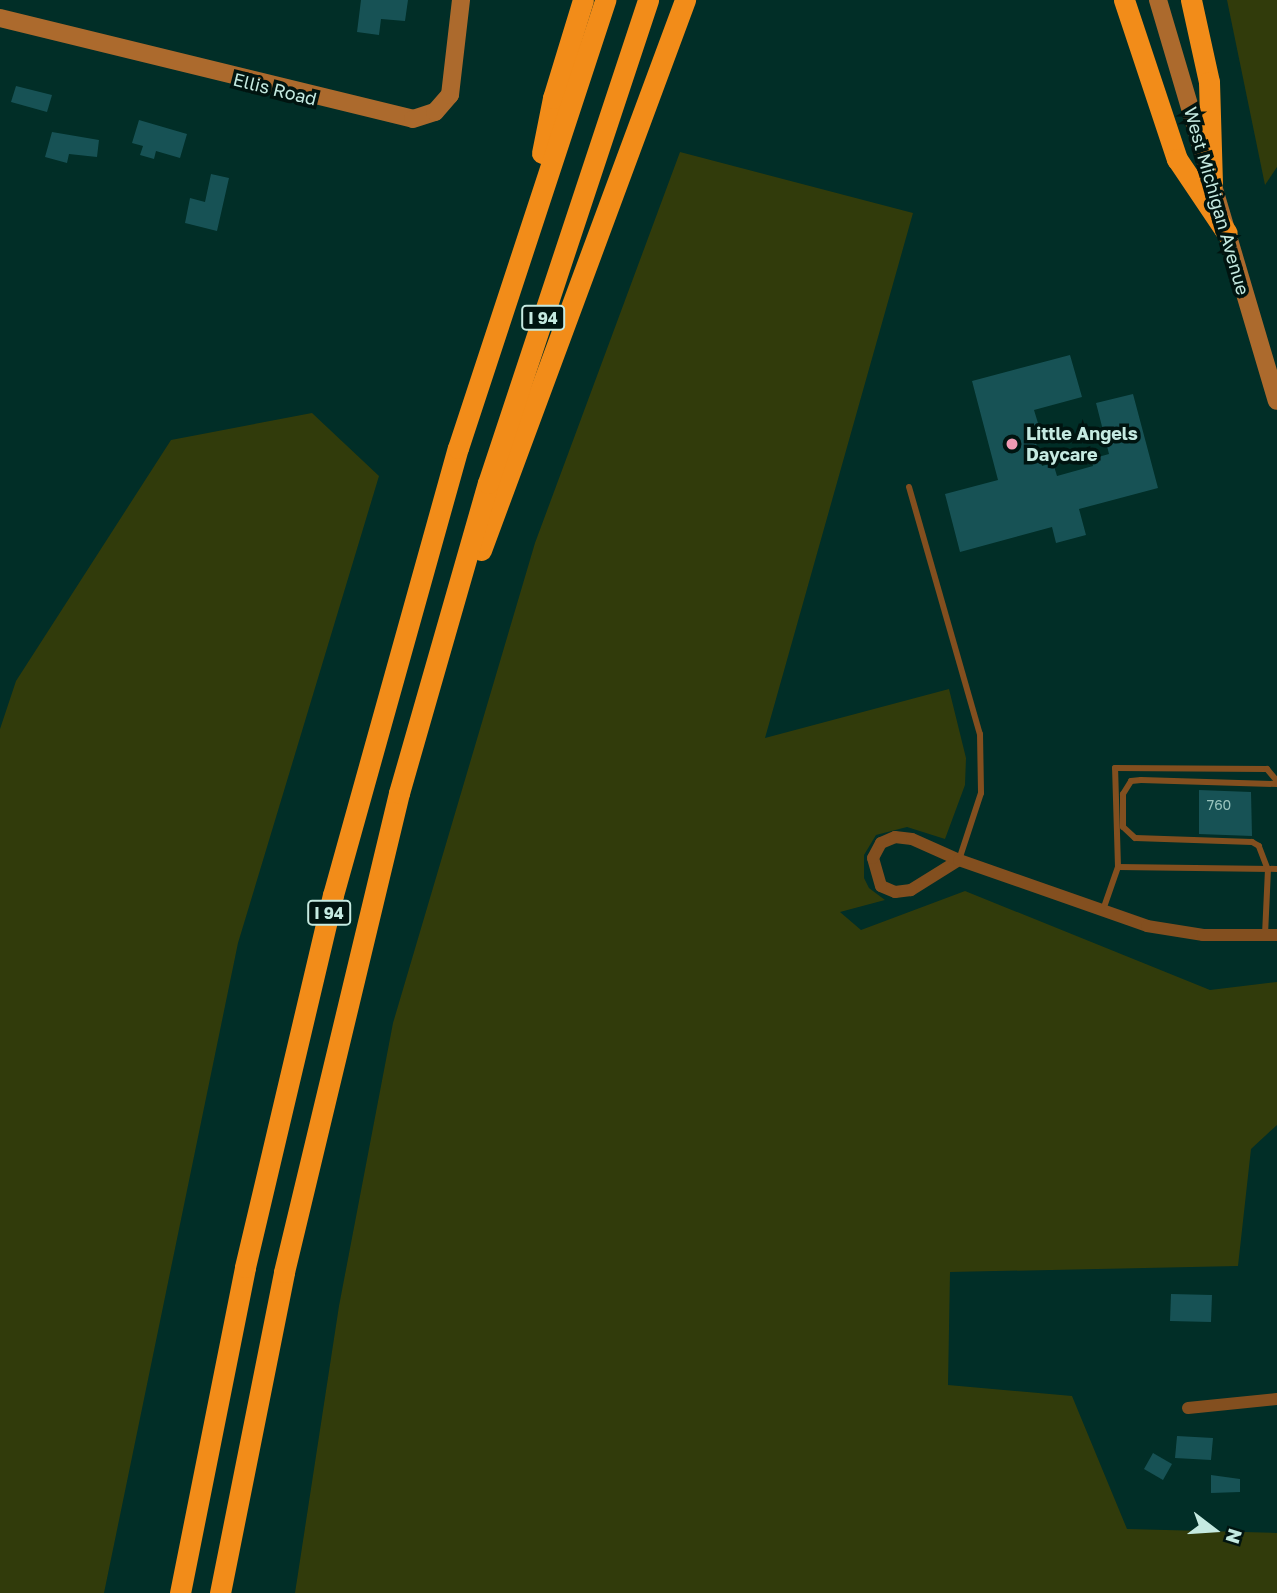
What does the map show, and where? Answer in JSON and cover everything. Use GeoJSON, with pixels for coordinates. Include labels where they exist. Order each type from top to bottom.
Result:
{"type":"FeatureCollection","features":[{"type":"Feature","properties":{"kind":"highway"},"geometry":{"type":"LineString","coordinates":[[524,244],[553,98],[583,0]]}},
{"type":"Feature","properties":{"kind":"highway","name":"I 94"},"geometry":{"type":"LineString","coordinates":[[180,1593],[245,1267],[333,895],[416,590],[524,244],[605,0]]}},
{"type":"Feature","properties":{"kind":"highway","name":"I 94"},"geometry":{"type":"LineString","coordinates":[[220,1593],[284,1272],[351,980],[441,638],[648,0]]}},
{"type":"Feature","properties":{"kind":"highway"},"geometry":{"type":"LineString","coordinates":[[441,638],[463,598],[685,0]]}},
{"type":"Feature","properties":{"kind":"highway"},"geometry":{"type":"LineString","coordinates":[[1124,0],[1177,159],[1227,233]]}},
{"type":"Feature","properties":{"kind":"highway"},"geometry":{"type":"LineString","coordinates":[[1191,0],[1209,82],[1212,183]]}},
{"type":"Feature","properties":{"kind":"street","name":"Ellis Road"},"geometry":{"type":"LineString","coordinates":[[0,18],[413,119],[435,112],[450,95],[461,0]]}},
{"type":"Feature","properties":{"kind":"street","name":"West Michigan Avenue"},"geometry":{"type":"LineString","coordinates":[[1158,0],[1277,401]]}},
{"type":"Feature","properties":{"kind":"street"},"geometry":{"type":"LineString","coordinates":[[958,860],[911,890],[895,892],[881,886],[873,858],[881,843],[895,837],[912,839],[958,860],[1174,932],[1271,935]]}},
{"type":"Feature","properties":{"kind":"street"},"geometry":{"type":"LineString","coordinates":[[1188,1408],[1277,1398]]}},
{"type":"Feature","properties":{"kind":"lane"},"geometry":{"type":"LineString","coordinates":[[909,487],[980,734],[981,793],[958,860]]}},
{"type":"Feature","properties":{"kind":"lane"},"geometry":{"type":"LineString","coordinates":[[1103,910],[1118,867],[1114,847],[1115,768],[1267,769],[1277,782]]}},
{"type":"Feature","properties":{"kind":"lane"},"geometry":{"type":"LineString","coordinates":[[1271,935],[1268,870],[1259,846],[1252,842],[1135,838],[1123,827],[1124,794],[1131,781],[1141,780],[1277,782]]}},
{"type":"Feature","properties":{"kind":"lane"},"geometry":{"type":"LineString","coordinates":[[1118,867],[1277,869]]}},
{"type":"Feature","properties":{"kind":"green space"},"geometry":{"type":"Polygon","coordinates":[[[1227,0],[1277,0],[1277,167],[1265,185],[1227,0]]]}},
{"type":"Feature","properties":{"kind":"green space"},"geometry":{"type":"Polygon","coordinates":[[[680,152],[913,213],[765,738],[949,689],[966,758],[965,785],[945,839],[907,827],[876,835],[864,855],[864,878],[869,888],[885,900],[840,912],[861,930],[965,891],[1210,990],[1277,982],[1277,1125],[1251,1149],[1238,1266],[950,1272],[948,1385],[1072,1396],[1127,1529],[1277,1533],[1277,1593],[295,1593],[339,1306],[393,1023],[535,543],[680,152]]]}},
{"type":"Feature","properties":{"kind":"green space"},"geometry":{"type":"Polygon","coordinates":[[[312,413],[379,476],[238,943],[104,1593],[0,1593],[0,729],[16,681],[171,440],[312,413]]]}},
{"type":"Feature","properties":{"kind":"building"},"geometry":{"type":"Polygon","coordinates":[[[361,0],[408,0],[405,21],[381,19],[379,35],[357,32],[361,0]]]}},
{"type":"Feature","properties":{"kind":"building"},"geometry":{"type":"Polygon","coordinates":[[[16,86],[52,95],[47,112],[11,102],[16,86]]]}},
{"type":"Feature","properties":{"kind":"building"},"geometry":{"type":"Polygon","coordinates":[[[139,120],[187,134],[180,158],[156,151],[154,159],[140,155],[143,146],[132,143],[139,120]]]}},
{"type":"Feature","properties":{"kind":"building"},"geometry":{"type":"Polygon","coordinates":[[[52,132],[99,140],[97,157],[69,154],[67,163],[45,157],[52,132]]]}},
{"type":"Feature","properties":{"kind":"building"},"geometry":{"type":"Polygon","coordinates":[[[211,174],[229,178],[217,231],[185,223],[190,198],[205,202],[211,174]]]}},
{"type":"Feature","properties":{"kind":"building","name":"Little Angels Daycare"},"geometry":{"type":"Polygon","coordinates":[[[1070,355],[1082,397],[1034,410],[1041,433],[1034,435],[1042,466],[1053,463],[1057,476],[1093,466],[1091,459],[1109,454],[1096,403],[1133,394],[1158,488],[1079,509],[1086,535],[1056,543],[1052,527],[960,552],[945,494],[998,480],[972,381],[1070,355]]]}},
{"type":"Feature","properties":{"kind":"building"},"geometry":{"type":"Polygon","coordinates":[[[1199,790],[1251,792],[1252,836],[1199,834],[1199,790]]]}},
{"type":"Feature","properties":{"kind":"building"},"geometry":{"type":"Polygon","coordinates":[[[1171,1294],[1212,1295],[1211,1322],[1170,1321],[1171,1294]]]}},
{"type":"Feature","properties":{"kind":"building"},"geometry":{"type":"Polygon","coordinates":[[[1177,1436],[1213,1438],[1211,1460],[1175,1458],[1177,1436]]]}},
{"type":"Feature","properties":{"kind":"building"},"geometry":{"type":"Polygon","coordinates":[[[1153,1453],[1172,1464],[1163,1480],[1144,1469],[1153,1453]]]}},
{"type":"Feature","properties":{"kind":"building"},"geometry":{"type":"Polygon","coordinates":[[[1211,1475],[1240,1479],[1240,1492],[1211,1493],[1211,1475]]]}},
{"type":"Feature","properties":{"kind":"place","name":"Little Angels Daycare"},"geometry":{"type":"Point","coordinates":[1012,444]}}]}
